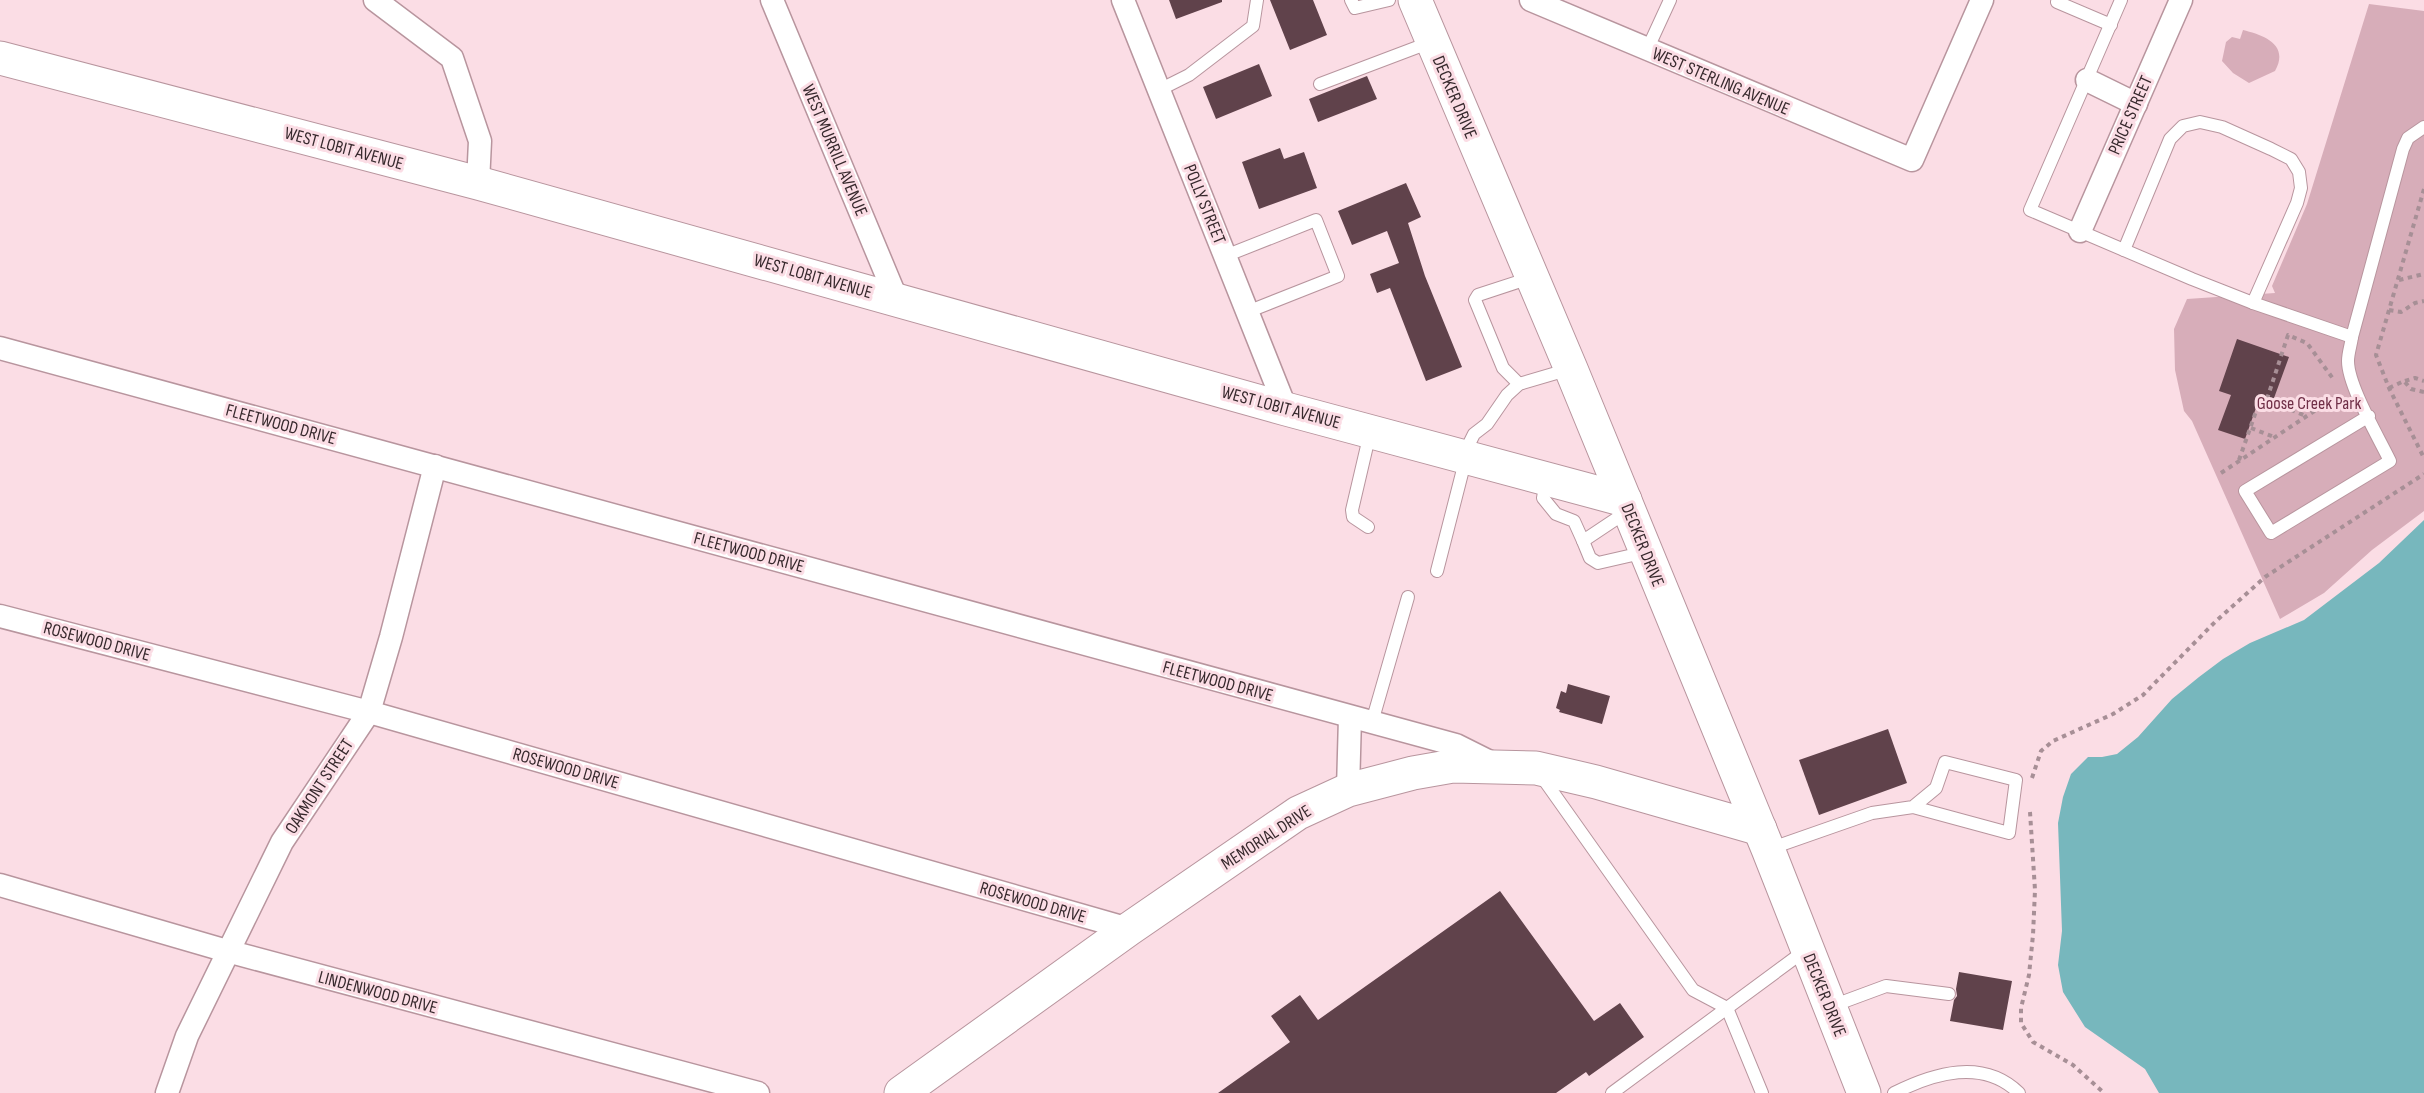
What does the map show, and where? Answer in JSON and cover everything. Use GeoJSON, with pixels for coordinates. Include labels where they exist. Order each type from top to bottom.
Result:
{"type":"FeatureCollection","features":[{"type":"Feature","properties":{"kind":"street"},"geometry":{"type":"LineString","coordinates":[[375,0],[452,58],[480,141],[478,183]]}},
{"type":"Feature","properties":{"kind":"street","name":"WEST MURRILL AVENUE"},"geometry":{"type":"LineString","coordinates":[[772,0],[897,300]]}},
{"type":"Feature","properties":{"kind":"street","name":"POLLY STREET"},"geometry":{"type":"LineString","coordinates":[[1123,0],[1286,409]]}},
{"type":"Feature","properties":{"kind":"street","name":"DECKER DRIVE"},"geometry":{"type":"LineString","coordinates":[[1415,0],[1627,505],[1764,839],[1864,1093]]}},
{"type":"Feature","properties":{"kind":"street","name":"WEST STERLING AVENUE"},"geometry":{"type":"LineString","coordinates":[[1543,2],[1647,50],[1912,160],[1982,0]]}},
{"type":"Feature","properties":{"kind":"street","name":"PRICE STREET"},"geometry":{"type":"LineString","coordinates":[[2079,231],[2181,0]]}},
{"type":"Feature","properties":{"kind":"street","name":"WEST LOBIT AVENUE"},"geometry":{"type":"LineString","coordinates":[[0,58],[478,183],[1286,409],[1546,479],[1627,505]]}},
{"type":"Feature","properties":{"kind":"street"},"geometry":{"type":"LineString","coordinates":[[2087,80],[2136,104]]}},
{"type":"Feature","properties":{"kind":"street","name":"FLEETWOOD DRIVE"},"geometry":{"type":"LineString","coordinates":[[0,348],[1456,745],[1496,765]]}},
{"type":"Feature","properties":{"kind":"street","name":"OAKMONT STREET"},"geometry":{"type":"LineString","coordinates":[[167,1093],[188,1036],[227,951],[282,842],[369,712],[391,637],[435,466]]}},
{"type":"Feature","properties":{"kind":"street","name":"ROSEWOOD DRIVE"},"geometry":{"type":"LineString","coordinates":[[0,616],[369,712],[1129,929]]}},
{"type":"Feature","properties":{"kind":"street"},"geometry":{"type":"LineString","coordinates":[[1348,790],[1350,717]]}},
{"type":"Feature","properties":{"kind":"street","name":"MEMORIAL DRIVE"},"geometry":{"type":"LineString","coordinates":[[901,1093],[1129,929],[1298,813],[1348,790],[1413,773],[1453,766],[1496,765],[1536,768],[1596,782],[1764,839]]}},
{"type":"Feature","properties":{"kind":"street","name":"LINDENWOOD DRIVE"},"geometry":{"type":"LineString","coordinates":[[0,885],[227,951],[758,1093]]}},
{"type":"Feature","properties":{"kind":"lane"},"geometry":{"type":"LineString","coordinates":[[1159,90],[1189,75],[1253,26],[1257,0]]}},
{"type":"Feature","properties":{"kind":"lane"},"geometry":{"type":"LineString","coordinates":[[1352,0],[1355,8],[1389,0]]}},
{"type":"Feature","properties":{"kind":"lane"},"geometry":{"type":"LineString","coordinates":[[1647,50],[1670,0]]}},
{"type":"Feature","properties":{"kind":"lane"},"geometry":{"type":"LineString","coordinates":[[2058,0],[2057,2],[2111,25]]}},
{"type":"Feature","properties":{"kind":"lane"},"geometry":{"type":"LineString","coordinates":[[2121,0],[2030,210],[2253,303],[2352,337]]}},
{"type":"Feature","properties":{"kind":"lane"},"geometry":{"type":"LineString","coordinates":[[1320,84],[1432,41]]}},
{"type":"Feature","properties":{"kind":"lane"},"geometry":{"type":"LineString","coordinates":[[2124,250],[2170,139],[2183,126],[2200,122],[2231,131],[2291,159],[2299,172],[2301,188],[2296,203],[2253,303]]}},
{"type":"Feature","properties":{"kind":"lane"},"geometry":{"type":"LineString","coordinates":[[2368,416],[2245,491],[2271,533],[2390,461],[2353,385],[2348,362],[2352,337],[2403,149],[2408,138],[2424,127]]}},
{"type":"Feature","properties":{"kind":"lane"},"geometry":{"type":"LineString","coordinates":[[1225,256],[1316,220],[1338,276],[1247,312]]}},
{"type":"Feature","properties":{"kind":"lane"},"geometry":{"type":"LineString","coordinates":[[1519,384],[1503,368],[1475,300],[1478,295],[1531,278]]}},
{"type":"Feature","properties":{"kind":"lane"},"geometry":{"type":"LineString","coordinates":[[1437,571],[1474,434],[1487,424],[1507,395],[1519,384],[1571,369]]}},
{"type":"Feature","properties":{"kind":"lane"},"geometry":{"type":"LineString","coordinates":[[1368,527],[1353,517],[1352,510],[1371,432]]}},
{"type":"Feature","properties":{"kind":"lane"},"geometry":{"type":"LineString","coordinates":[[1546,479],[1543,498],[1556,514],[1574,521],[1590,558],[1598,563],[1646,552]]}},
{"type":"Feature","properties":{"kind":"lane"},"geometry":{"type":"LineString","coordinates":[[1583,541],[1627,505]]}},
{"type":"Feature","properties":{"kind":"lane"},"geometry":{"type":"LineString","coordinates":[[1372,722],[1408,597]]}},
{"type":"Feature","properties":{"kind":"lane"},"geometry":{"type":"LineString","coordinates":[[1764,839],[1872,813],[1914,807],[2009,834],[2016,780],[1945,762],[1936,788],[1914,807]]}},
{"type":"Feature","properties":{"kind":"lane"},"geometry":{"type":"LineString","coordinates":[[1536,768],[1693,990],[1727,1008],[1762,1093]]}},
{"type":"Feature","properties":{"kind":"lane"},"geometry":{"type":"LineString","coordinates":[[1612,1093],[1807,949]]}},
{"type":"Feature","properties":{"kind":"lane"},"geometry":{"type":"LineString","coordinates":[[1830,1007],[1886,986],[1950,994]]}},
{"type":"Feature","properties":{"kind":"lane"},"geometry":{"type":"LineString","coordinates":[[1894,1093],[1946,1072],[1969,1072],[1991,1076],[2008,1084],[2019,1093]]}},
{"type":"Feature","properties":{"kind":"path"},"geometry":{"type":"LineString","coordinates":[[2424,189],[2376,355],[2389,388],[2424,458]]}},
{"type":"Feature","properties":{"kind":"path"},"geometry":{"type":"LineString","coordinates":[[2399,280],[2424,274]]}},
{"type":"Feature","properties":{"kind":"path"},"geometry":{"type":"LineString","coordinates":[[2389,310],[2401,312],[2415,303],[2424,301]]}},
{"type":"Feature","properties":{"kind":"path"},"geometry":{"type":"LineString","coordinates":[[2221,473],[2341,394],[2317,354],[2307,343],[2288,335],[2267,399]]}},
{"type":"Feature","properties":{"kind":"path"},"geometry":{"type":"LineString","coordinates":[[2389,388],[2415,378],[2424,381]]}},
{"type":"Feature","properties":{"kind":"path"},"geometry":{"type":"LineString","coordinates":[[2404,381],[2411,389],[2424,392]]}},
{"type":"Feature","properties":{"kind":"path"},"geometry":{"type":"LineString","coordinates":[[2239,460],[2261,397],[2307,416]]}},
{"type":"Feature","properties":{"kind":"path"},"geometry":{"type":"LineString","coordinates":[[2251,428],[2274,437]]}},
{"type":"Feature","properties":{"kind":"path"},"geometry":{"type":"LineString","coordinates":[[2031,786],[2034,766],[2041,751],[2053,741],[2114,714],[2144,695],[2215,622],[2265,578],[2424,474]]}},
{"type":"Feature","properties":{"kind":"path"},"geometry":{"type":"LineString","coordinates":[[2030,802],[2035,890],[2033,935],[2030,975],[2021,1008],[2020,1023],[2033,1042],[2073,1065],[2104,1093]]}},
{"type":"Feature","properties":{"kind":"green space","name":"Goose Creek Park"},"geometry":{"type":"Polygon","coordinates":[[[2369,4],[2424,11],[2424,511],[2372,550],[2324,593],[2280,619],[2192,421],[2184,411],[2175,370],[2174,329],[2187,299],[2275,293],[2272,286],[2307,204],[2369,4]]]}},
{"type":"Feature","properties":{"kind":"green space"},"geometry":{"type":"Polygon","coordinates":[[[2243,30],[2272,42],[2279,54],[2279,62],[2275,71],[2249,83],[2233,73],[2222,61],[2226,42],[2232,37],[2240,39],[2243,30]]]}},
{"type":"Feature","properties":{"kind":"water"},"geometry":{"type":"Polygon","coordinates":[[[2424,520],[2424,1093],[2159,1093],[2145,1069],[2085,1027],[2063,992],[2058,965],[2062,931],[2058,823],[2063,797],[2071,774],[2088,757],[2117,754],[2138,737],[2172,699],[2223,659],[2250,643],[2304,620],[2379,563],[2424,520]]]}},
{"type":"Feature","properties":{"kind":"building"},"geometry":{"type":"Polygon","coordinates":[[[1169,0],[1222,0],[1222,2],[1176,19],[1169,0]]]}},
{"type":"Feature","properties":{"kind":"building"},"geometry":{"type":"Polygon","coordinates":[[[1270,0],[1313,0],[1327,35],[1290,50],[1270,0]]]}},
{"type":"Feature","properties":{"kind":"building"},"geometry":{"type":"Polygon","coordinates":[[[1259,64],[1272,96],[1216,119],[1203,87],[1259,64]]]}},
{"type":"Feature","properties":{"kind":"building"},"geometry":{"type":"Polygon","coordinates":[[[1367,76],[1377,99],[1318,122],[1309,99],[1367,76]]]}},
{"type":"Feature","properties":{"kind":"building"},"geometry":{"type":"Polygon","coordinates":[[[1280,148],[1284,159],[1304,152],[1317,188],[1259,209],[1242,162],[1280,148]]]}},
{"type":"Feature","properties":{"kind":"building"},"geometry":{"type":"Polygon","coordinates":[[[1406,183],[1421,217],[1408,223],[1425,276],[1462,367],[1426,381],[1390,288],[1377,293],[1370,274],[1399,263],[1387,231],[1352,245],[1338,211],[1406,183]]]}},
{"type":"Feature","properties":{"kind":"building"},"geometry":{"type":"Polygon","coordinates":[[[2237,339],[2289,357],[2270,409],[2257,405],[2245,439],[2218,430],[2231,395],[2219,391],[2237,339]]]}},
{"type":"Feature","properties":{"kind":"building"},"geometry":{"type":"Polygon","coordinates":[[[1568,684],[1610,696],[1602,724],[1559,712],[1560,710],[1556,708],[1561,691],[1566,693],[1568,684]]]}},
{"type":"Feature","properties":{"kind":"building"},"geometry":{"type":"Polygon","coordinates":[[[1888,729],[1907,783],[1819,815],[1799,760],[1888,729]]]}},
{"type":"Feature","properties":{"kind":"building"},"geometry":{"type":"Polygon","coordinates":[[[1500,891],[1594,1021],[1620,1003],[1644,1037],[1589,1076],[1586,1072],[1556,1093],[1218,1093],[1290,1042],[1271,1016],[1300,995],[1318,1020],[1500,891]]]}},
{"type":"Feature","properties":{"kind":"building"},"geometry":{"type":"Polygon","coordinates":[[[1959,972],[2012,981],[2003,1030],[1950,1021],[1954,1000],[1957,996],[1959,972]]]}}]}
